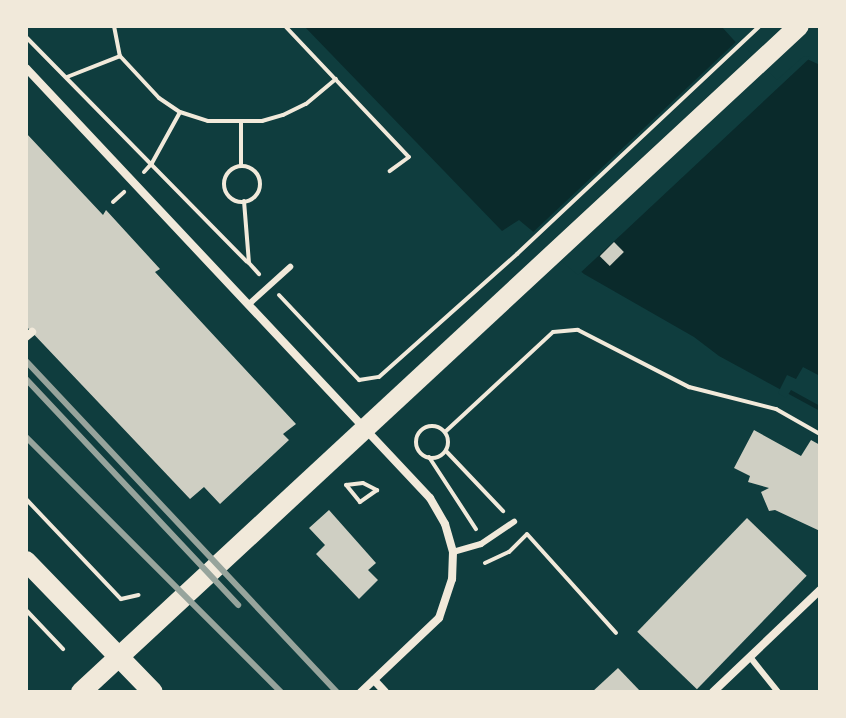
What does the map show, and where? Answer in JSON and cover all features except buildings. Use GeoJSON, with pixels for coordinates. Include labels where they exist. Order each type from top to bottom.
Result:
{"type":"FeatureCollection","features":[{"type":"Feature","properties":{"kind":"main road"},"geometry":{"type":"LineString","coordinates":[[81,692],[799,26]]}},
{"type":"Feature","properties":{"kind":"main road"},"geometry":{"type":"LineString","coordinates":[[26,561],[153,692]]}},
{"type":"Feature","properties":{"kind":"street"},"geometry":{"type":"LineString","coordinates":[[26,68],[430,498],[445,524],[453,552],[452,579],[439,618],[361,692]]}},
{"type":"Feature","properties":{"kind":"street"},"geometry":{"type":"LineString","coordinates":[[713,692],[820,590]]}},
{"type":"Feature","properties":{"kind":"street"},"geometry":{"type":"LineString","coordinates":[[374,680],[385,692]]}},
{"type":"Feature","properties":{"kind":"lane"},"geometry":{"type":"LineString","coordinates":[[248,305],[290,267]]}},
{"type":"Feature","properties":{"kind":"lane"},"geometry":{"type":"LineString","coordinates":[[453,552],[481,544],[514,522]]}},
{"type":"Feature","properties":{"kind":"lane"},"geometry":{"type":"LineString","coordinates":[[750,657],[778,692]]}},
{"type":"Feature","properties":{"kind":"path"},"geometry":{"type":"LineString","coordinates":[[114,26],[120,56],[159,98],[180,112],[208,121],[241,123],[283,115],[306,104],[336,79]]}},
{"type":"Feature","properties":{"kind":"path"},"geometry":{"type":"LineString","coordinates":[[285,26],[409,157],[390,171]]}},
{"type":"Feature","properties":{"kind":"path"},"geometry":{"type":"LineString","coordinates":[[26,37],[152,163],[359,380],[379,377],[517,254],[760,26]]}},
{"type":"Feature","properties":{"kind":"path"},"geometry":{"type":"LineString","coordinates":[[67,77],[120,56]]}},
{"type":"Feature","properties":{"kind":"path"},"geometry":{"type":"LineString","coordinates":[[152,163],[180,112]]}},
{"type":"Feature","properties":{"kind":"path"},"geometry":{"type":"LineString","coordinates":[[241,123],[241,166]]}},
{"type":"Feature","properties":{"kind":"path"},"geometry":{"type":"LineString","coordinates":[[241,166],[252,169],[260,185],[255,196],[244,201],[232,199],[224,182],[229,171],[241,166]]}},
{"type":"Feature","properties":{"kind":"path"},"geometry":{"type":"LineString","coordinates":[[244,201],[249,263]]}},
{"type":"Feature","properties":{"kind":"path"},"geometry":{"type":"LineString","coordinates":[[445,432],[553,332],[578,330],[671,379],[776,409],[820,434]]}},
{"type":"Feature","properties":{"kind":"path"},"geometry":{"type":"LineString","coordinates":[[776,409],[779,402]]}},
{"type":"Feature","properties":{"kind":"path"},"geometry":{"type":"LineString","coordinates":[[445,432],[428,426],[418,433],[416,445],[429,457],[478,532]]}},
{"type":"Feature","properties":{"kind":"path"},"geometry":{"type":"LineString","coordinates":[[445,432],[446,451],[505,513]]}},
{"type":"Feature","properties":{"kind":"path"},"geometry":{"type":"LineString","coordinates":[[429,457],[446,451]]}},
{"type":"Feature","properties":{"kind":"path"},"geometry":{"type":"LineString","coordinates":[[363,483],[377,490],[360,502],[346,485],[363,483]]}},
{"type":"Feature","properties":{"kind":"path"},"geometry":{"type":"LineString","coordinates":[[26,499],[121,599],[139,595]]}},
{"type":"Feature","properties":{"kind":"path"},"geometry":{"type":"LineString","coordinates":[[485,563],[509,552],[527,534],[616,633]]}},
{"type":"Feature","properties":{"kind":"path"},"geometry":{"type":"LineString","coordinates":[[26,610],[63,649]]}},
{"type":"Feature","properties":{"kind":"water"},"geometry":{"type":"Polygon","coordinates":[[[304,26],[721,26],[776,86],[807,59],[820,65],[820,411],[719,356],[694,337],[584,274],[519,220],[502,231],[304,26]]]}},
{"type":"Feature","properties":{"kind":"pier"},"geometry":{"type":"Polygon","coordinates":[[[738,40],[777,80],[804,56],[811,57],[578,275],[530,235],[738,40]]]}},
{"type":"Feature","properties":{"kind":"pier"},"geometry":{"type":"Polygon","coordinates":[[[803,367],[820,376],[820,406],[791,390],[786,398],[778,393],[787,375],[796,379],[803,367]]]}},
{"type":"Feature","properties":{"kind":"railway"},"geometry":{"type":"LineString","coordinates":[[26,361],[337,692]]}},
{"type":"Feature","properties":{"kind":"railway"},"geometry":{"type":"LineString","coordinates":[[26,379],[238,605]]}},
{"type":"Feature","properties":{"kind":"railway"},"geometry":{"type":"LineString","coordinates":[[26,437],[281,692]]}}]}
